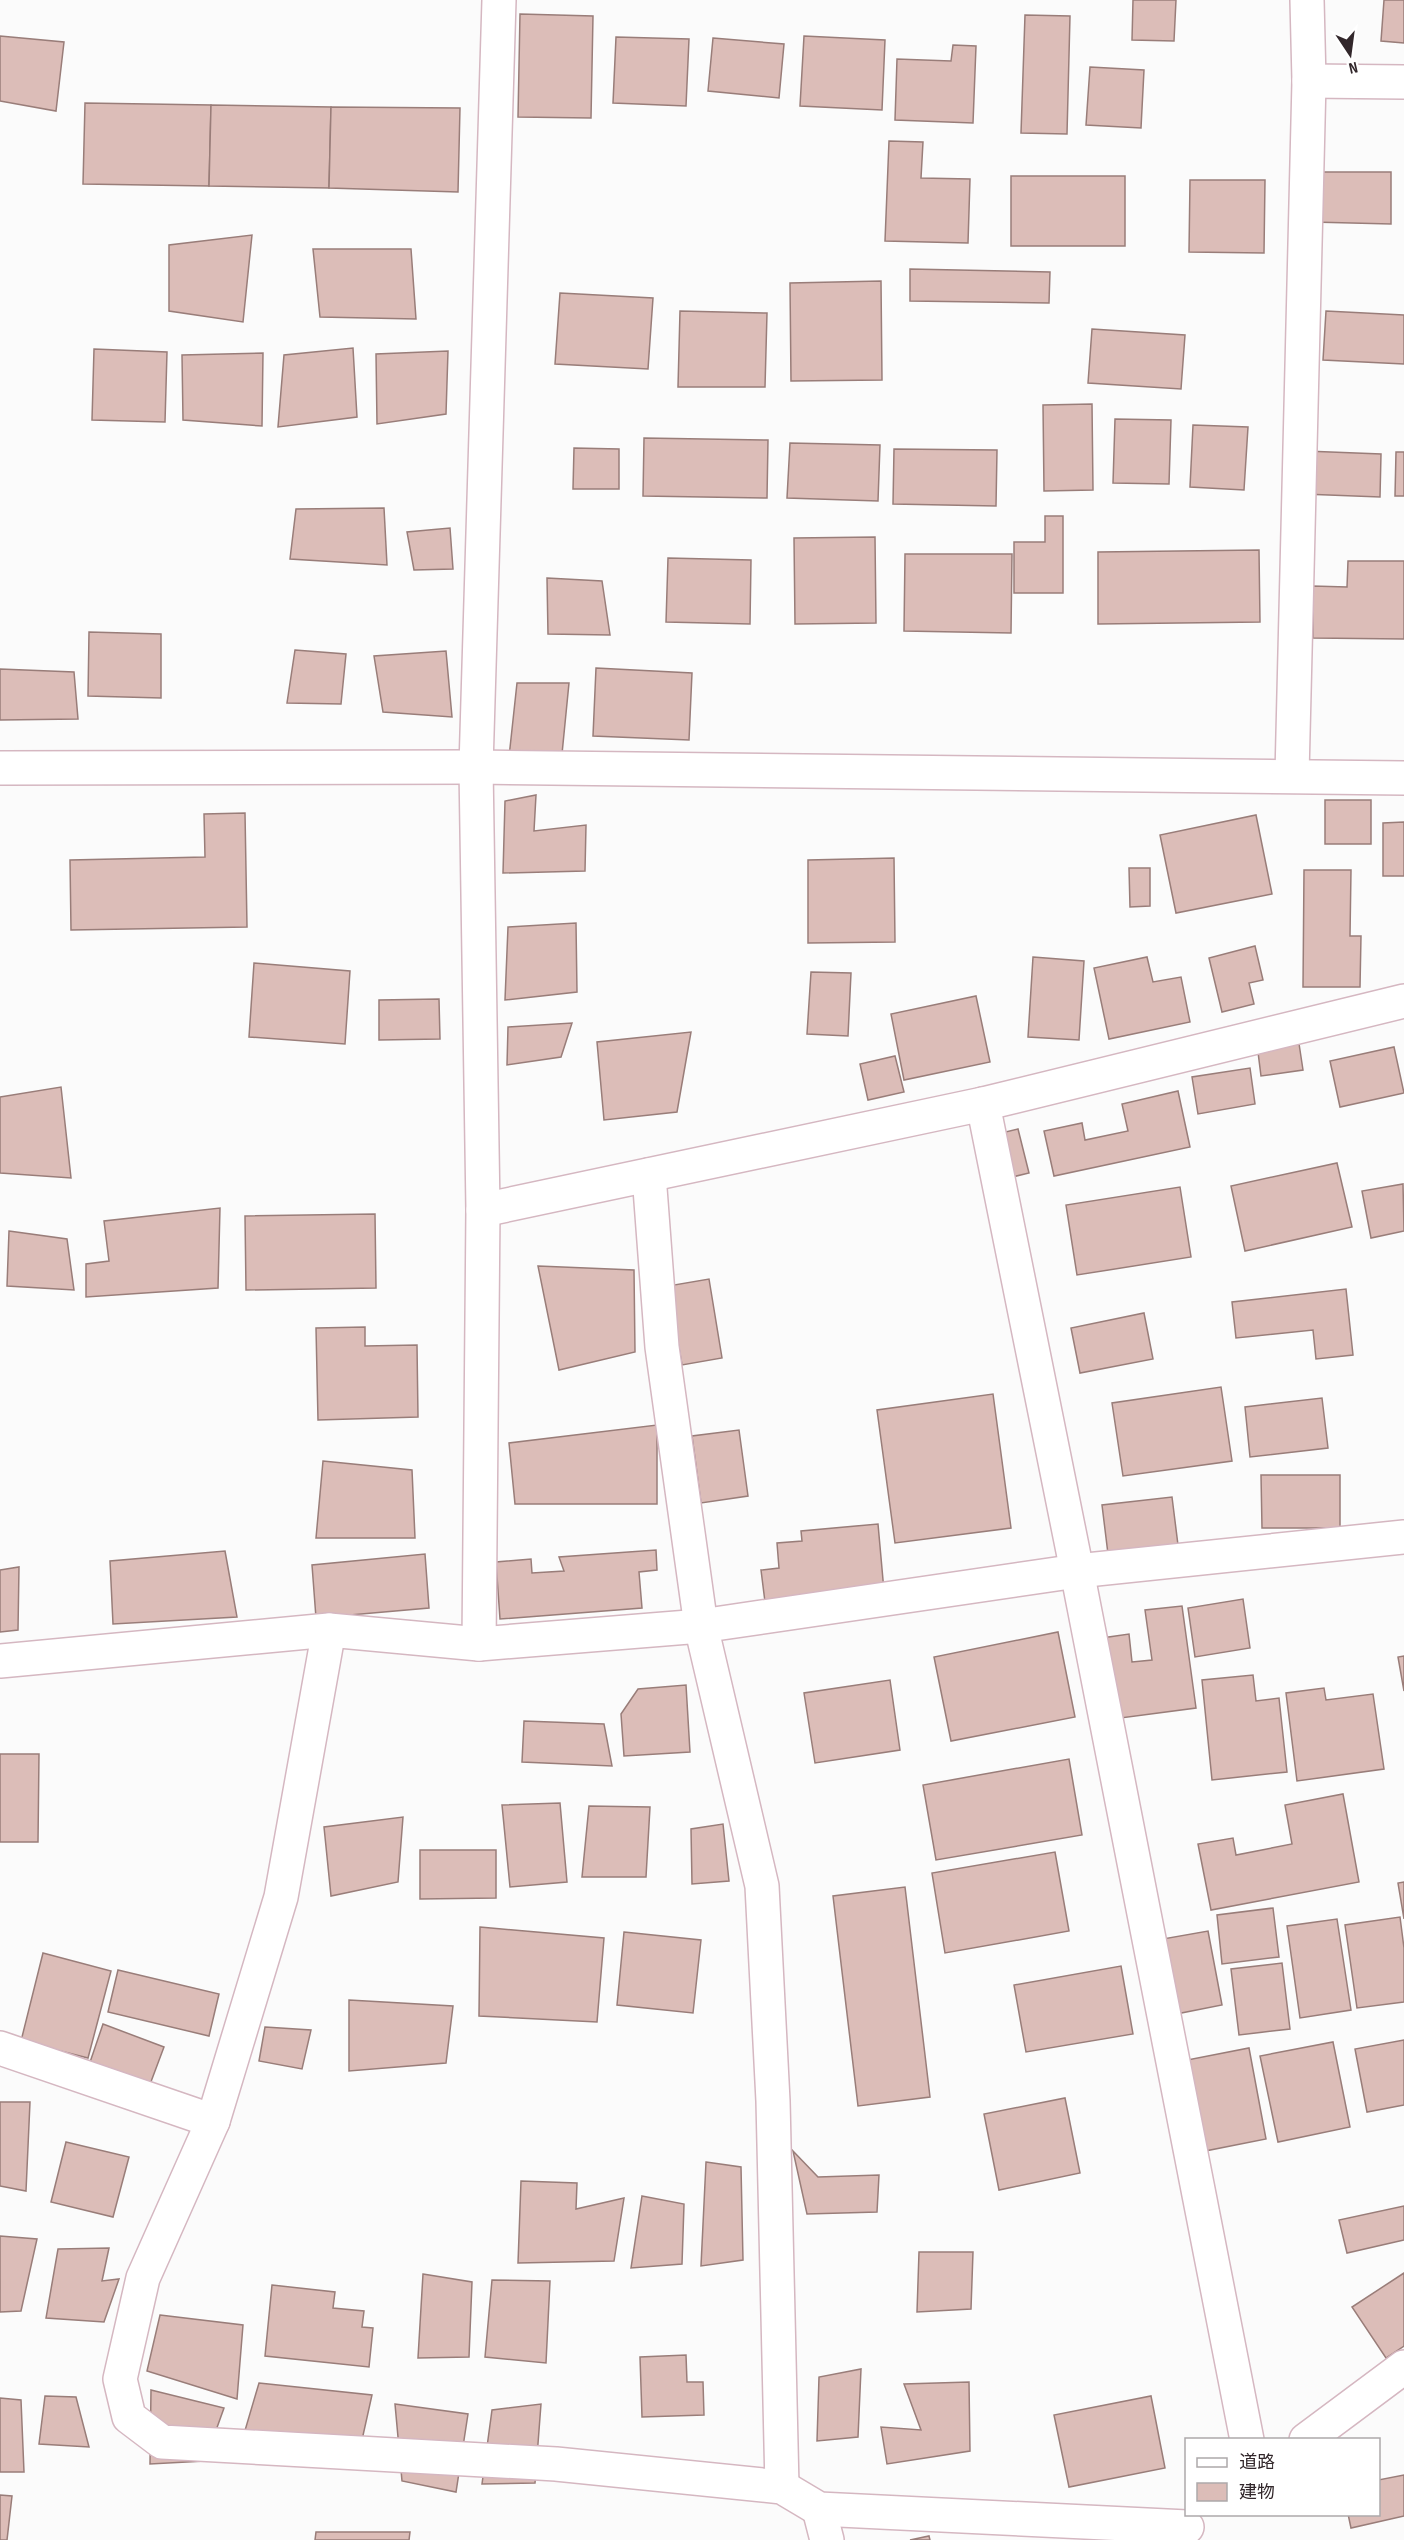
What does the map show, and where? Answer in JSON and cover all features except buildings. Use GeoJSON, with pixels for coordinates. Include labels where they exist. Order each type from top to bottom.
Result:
{"type":"FeatureCollection","features":[{"type":"Feature","properties":{"kind":"street"},"geometry":{"type":"LineString","coordinates":[[479,1644],[483,1209],[476,767],[499,0]]}},
{"type":"Feature","properties":{"kind":"street"},"geometry":{"type":"LineString","coordinates":[[1292,775],[1309,81],[1307,0]]}},
{"type":"Feature","properties":{"kind":"street"},"geometry":{"type":"LineString","coordinates":[[1309,81],[1404,82]]}},
{"type":"Feature","properties":{"kind":"street"},"geometry":{"type":"LineString","coordinates":[[0,768],[476,767],[1404,778]]}},
{"type":"Feature","properties":{"kind":"street"},"geometry":{"type":"LineString","coordinates":[[483,1209],[983,1104],[1404,1001]]}},
{"type":"Feature","properties":{"kind":"street"},"geometry":{"type":"LineString","coordinates":[[983,1104],[1077,1570],[1247,2438]]}},
{"type":"Feature","properties":{"kind":"street"},"geometry":{"type":"LineString","coordinates":[[649,1175],[662,1347],[701,1626],[762,1886],[772,2101],[782,2487]]}},
{"type":"Feature","properties":{"kind":"street"},"geometry":{"type":"LineString","coordinates":[[0,1660],[329,1630],[479,1644],[701,1626],[1077,1570],[1404,1537]]}},
{"type":"Feature","properties":{"kind":"street"},"geometry":{"type":"LineString","coordinates":[[329,1630],[281,1897],[213,2121],[142,2278],[120,2379],[129,2417],[162,2442],[556,2464],[782,2487],[819,2509],[1185,2527]]}},
{"type":"Feature","properties":{"kind":"street"},"geometry":{"type":"LineString","coordinates":[[0,2048],[213,2121]]}},
{"type":"Feature","properties":{"kind":"street"},"geometry":{"type":"LineString","coordinates":[[1307,2438],[1404,2367]]}},
{"type":"Feature","properties":{"kind":"street"},"geometry":{"type":"LineString","coordinates":[[819,2509],[827,2540]]}}]}
